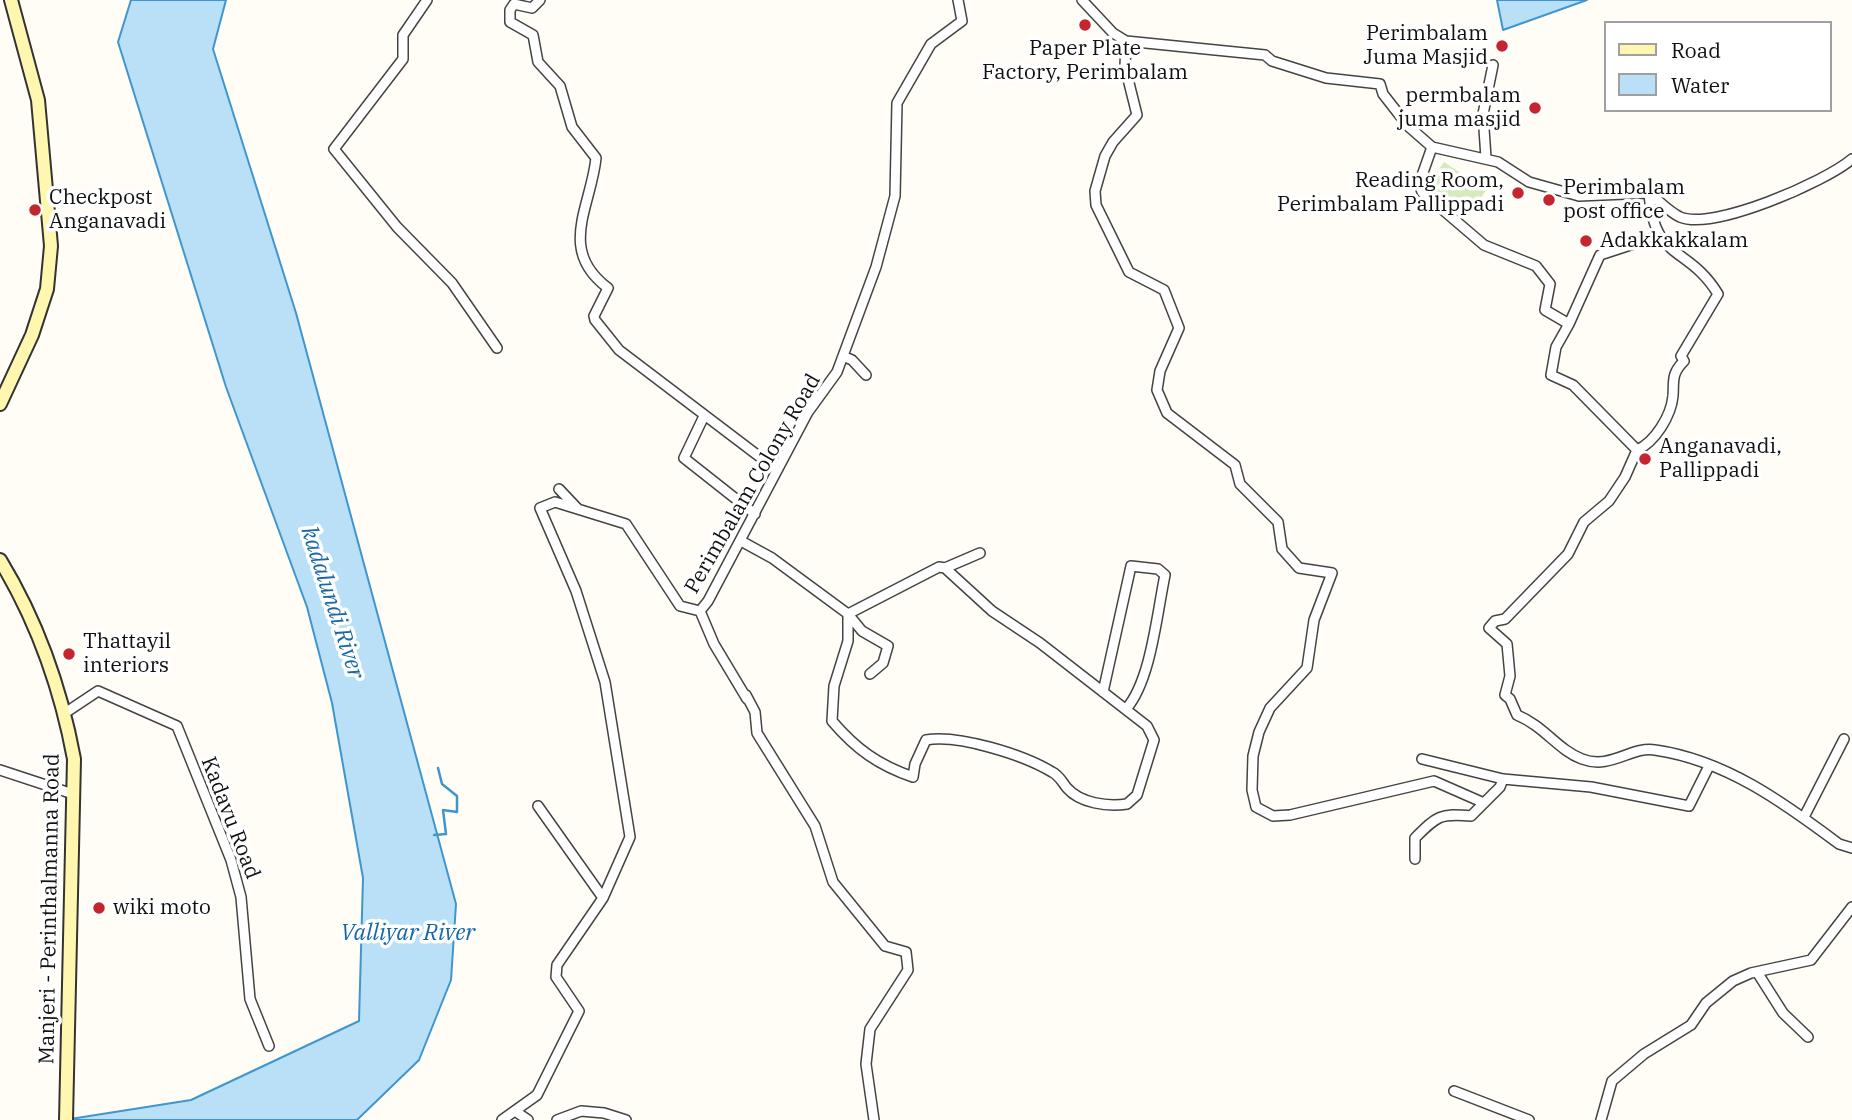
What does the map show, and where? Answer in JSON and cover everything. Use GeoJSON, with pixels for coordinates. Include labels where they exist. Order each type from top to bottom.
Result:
{"type":"FeatureCollection","features":[{"type":"Feature","properties":{"kind":"main road"},"geometry":{"type":"LineString","coordinates":[[0,404],[40,312],[47,289],[51,246],[38,100],[11,0]]}},
{"type":"Feature","properties":{"kind":"main road","name":"Manjeri - Perinthalmanna Road"},"geometry":{"type":"LineString","coordinates":[[0,560],[26,602],[65,713],[74,760],[66,1120]]}},
{"type":"Feature","properties":{"kind":"street"},"geometry":{"type":"LineString","coordinates":[[427,0],[403,35],[403,58],[334,149],[397,226],[452,283],[497,348]]}},
{"type":"Feature","properties":{"kind":"street"},"geometry":{"type":"LineString","coordinates":[[541,0],[532,8],[519,2],[511,7],[510,22],[533,35],[538,62],[560,86],[572,127],[596,158],[580,232],[582,251],[591,274],[608,288],[594,316],[595,320],[619,350],[777,470]]}},
{"type":"Feature","properties":{"kind":"street","name":"Perimbalam Colony Road"},"geometry":{"type":"LineString","coordinates":[[502,1120],[537,1095],[579,1010],[556,977],[557,965],[603,898],[629,837],[605,682],[576,591],[540,508],[555,502],[626,524],[680,606],[700,611],[741,541],[808,412],[836,372],[876,267],[895,196],[897,103],[932,44],[962,21],[958,0]]}},
{"type":"Feature","properties":{"kind":"street"},"geometry":{"type":"LineString","coordinates":[[1082,0],[1113,33],[1126,41],[1265,55],[1272,61],[1326,78],[1380,84],[1383,94],[1408,126],[1432,147],[1498,162],[1529,182],[1579,196],[1649,193],[1680,217],[1707,220],[1769,201],[1836,172],[1852,159]]}},
{"type":"Feature","properties":{"kind":"street"},"geometry":{"type":"LineString","coordinates":[[1126,41],[1125,67],[1137,115],[1113,142],[1105,156],[1096,191],[1096,205],[1129,272],[1164,290],[1179,328],[1160,371],[1157,390],[1167,413],[1235,465],[1240,484],[1278,522],[1282,549],[1299,568],[1332,573],[1314,620],[1307,668],[1270,708],[1259,732],[1252,767],[1252,790],[1256,807],[1273,816],[1290,815],[1434,782],[1483,803]]}},
{"type":"Feature","properties":{"kind":"street"},"geometry":{"type":"LineString","coordinates":[[1486,159],[1483,114],[1493,65]]}},
{"type":"Feature","properties":{"kind":"street"},"geometry":{"type":"LineString","coordinates":[[1432,147],[1419,184],[1427,198],[1456,219],[1483,245],[1536,266],[1550,284],[1545,310],[1569,324]]}},
{"type":"Feature","properties":{"kind":"street"},"geometry":{"type":"LineString","coordinates":[[1649,193],[1652,222],[1658,236],[1693,264],[1718,294],[1685,346],[1681,356],[1684,361],[1674,373],[1671,383],[1673,397],[1665,420],[1649,444],[1637,450],[1625,477],[1609,501],[1584,522],[1568,554],[1555,569],[1505,619],[1495,621],[1489,628],[1507,644],[1510,677],[1505,695],[1510,699],[1517,715],[1544,728],[1568,751],[1583,760],[1604,763],[1652,749],[1709,766],[1746,780],[1804,817],[1839,844],[1852,848]]}},
{"type":"Feature","properties":{"kind":"street"},"geometry":{"type":"LineString","coordinates":[[1637,450],[1573,385],[1551,375],[1556,347],[1576,315],[1588,278],[1600,255],[1658,236]]}},
{"type":"Feature","properties":{"kind":"street"},"geometry":{"type":"LineString","coordinates":[[842,356],[852,360],[866,375]]}},
{"type":"Feature","properties":{"kind":"street"},"geometry":{"type":"LineString","coordinates":[[704,416],[684,458],[755,514]]}},
{"type":"Feature","properties":{"kind":"street"},"geometry":{"type":"LineString","coordinates":[[559,489],[578,509]]}},
{"type":"Feature","properties":{"kind":"street"},"geometry":{"type":"LineString","coordinates":[[741,541],[772,558],[848,614],[862,631],[888,646],[883,663],[870,674]]}},
{"type":"Feature","properties":{"kind":"street"},"geometry":{"type":"LineString","coordinates":[[848,614],[939,567],[945,568],[980,553]]}},
{"type":"Feature","properties":{"kind":"street"},"geometry":{"type":"LineString","coordinates":[[1103,692],[1132,566],[1158,569],[1165,575],[1154,629],[1138,696],[1126,709]]}},
{"type":"Feature","properties":{"kind":"street"},"geometry":{"type":"LineString","coordinates":[[848,614],[848,641],[834,686],[832,721],[859,751],[880,765],[913,777],[915,764],[926,740],[945,737],[1007,754],[1055,773],[1077,798],[1091,803],[1127,804],[1137,795],[1154,740],[1147,726],[992,611],[945,568]]}},
{"type":"Feature","properties":{"kind":"street"},"geometry":{"type":"LineString","coordinates":[[700,611],[714,644],[755,712],[757,733],[815,826],[834,882],[885,946],[906,952],[908,970],[870,1029],[866,1064],[874,1120]]}},
{"type":"Feature","properties":{"kind":"street","name":"Kadavu Road"},"geometry":{"type":"LineString","coordinates":[[65,713],[98,691],[177,726],[231,860],[241,897],[250,999],[269,1046]]}},
{"type":"Feature","properties":{"kind":"street"},"geometry":{"type":"LineString","coordinates":[[1804,817],[1844,739]]}},
{"type":"Feature","properties":{"kind":"street"},"geometry":{"type":"LineString","coordinates":[[1422,759],[1503,779],[1591,787],[1689,806],[1709,766]]}},
{"type":"Feature","properties":{"kind":"street"},"geometry":{"type":"LineString","coordinates":[[0,770],[73,794]]}},
{"type":"Feature","properties":{"kind":"street"},"geometry":{"type":"LineString","coordinates":[[1415,859],[1415,838],[1434,819],[1446,814],[1471,816],[1500,788],[1503,779]]}},
{"type":"Feature","properties":{"kind":"street"},"geometry":{"type":"LineString","coordinates":[[538,806],[575,863],[603,898]]}},
{"type":"Feature","properties":{"kind":"street"},"geometry":{"type":"LineString","coordinates":[[1601,1120],[1612,1082],[1644,1054],[1691,1026],[1706,1003],[1733,981],[1757,972],[1811,960],[1832,928],[1852,906]]}},
{"type":"Feature","properties":{"kind":"street"},"geometry":{"type":"LineString","coordinates":[[1757,972],[1783,1013],[1808,1037]]}},
{"type":"Feature","properties":{"kind":"street"},"geometry":{"type":"LineString","coordinates":[[1454,1091],[1529,1120]]}},
{"type":"Feature","properties":{"kind":"street"},"geometry":{"type":"LineString","coordinates":[[514,1111],[528,1120]]}},
{"type":"Feature","properties":{"kind":"street"},"geometry":{"type":"LineString","coordinates":[[557,1120],[581,1111],[626,1120]]}},
{"type":"Feature","properties":{"kind":"green space"},"geometry":{"type":"Polygon","coordinates":[[[1444,162],[1486,190],[1470,215],[1427,186],[1444,162]]]}},
{"type":"Feature","properties":{"kind":"water","name":"Valliyar River"},"geometry":{"type":"Polygon","coordinates":[[[131,0],[226,0],[213,49],[296,313],[456,904],[451,980],[419,1060],[357,1120],[64,1120],[191,1100],[359,1021],[363,878],[332,703],[307,607],[226,387],[118,42],[131,0]]]}},
{"type":"Feature","properties":{"kind":"water"},"geometry":{"type":"Polygon","coordinates":[[[1497,0],[1587,0],[1503,30],[1497,0]]]}},
{"type":"Feature","properties":{"kind":"waterway"},"geometry":{"type":"LineString","coordinates":[[434,835],[446,834],[443,810],[457,812],[457,796],[442,784],[438,768]]}},
{"type":"Feature","properties":{"kind":"place","name":"Paper Plate Factory, Perimbalam"},"geometry":{"type":"Point","coordinates":[1085,25]}},
{"type":"Feature","properties":{"kind":"place","name":"Perimbalam Juma Masjid"},"geometry":{"type":"Point","coordinates":[1502,46]}},
{"type":"Feature","properties":{"kind":"place","name":"permbalam juma masjid"},"geometry":{"type":"Point","coordinates":[1535,108]}},
{"type":"Feature","properties":{"kind":"place","name":"Reading Room, Perimbalam Pallippadi"},"geometry":{"type":"Point","coordinates":[1518,193]}},
{"type":"Feature","properties":{"kind":"place","name":"Perimbalam post office"},"geometry":{"type":"Point","coordinates":[1549,200]}},
{"type":"Feature","properties":{"kind":"place","name":"Checkpost Anganavadi"},"geometry":{"type":"Point","coordinates":[35,210]}},
{"type":"Feature","properties":{"kind":"place","name":"Adakkakkalam"},"geometry":{"type":"Point","coordinates":[1586,241]}},
{"type":"Feature","properties":{"kind":"place","name":"Anganavadi, Pallippadi"},"geometry":{"type":"Point","coordinates":[1645,459]}},
{"type":"Feature","properties":{"kind":"place","name":"Thattayil interiors"},"geometry":{"type":"Point","coordinates":[69,654]}},
{"type":"Feature","properties":{"kind":"place","name":"wiki moto"},"geometry":{"type":"Point","coordinates":[99,908]}},
{"type":"Feature","properties":{"kind":"water label","name":"kadalundi River"},"geometry":{"type":"Point","coordinates":[332,603]}}]}
